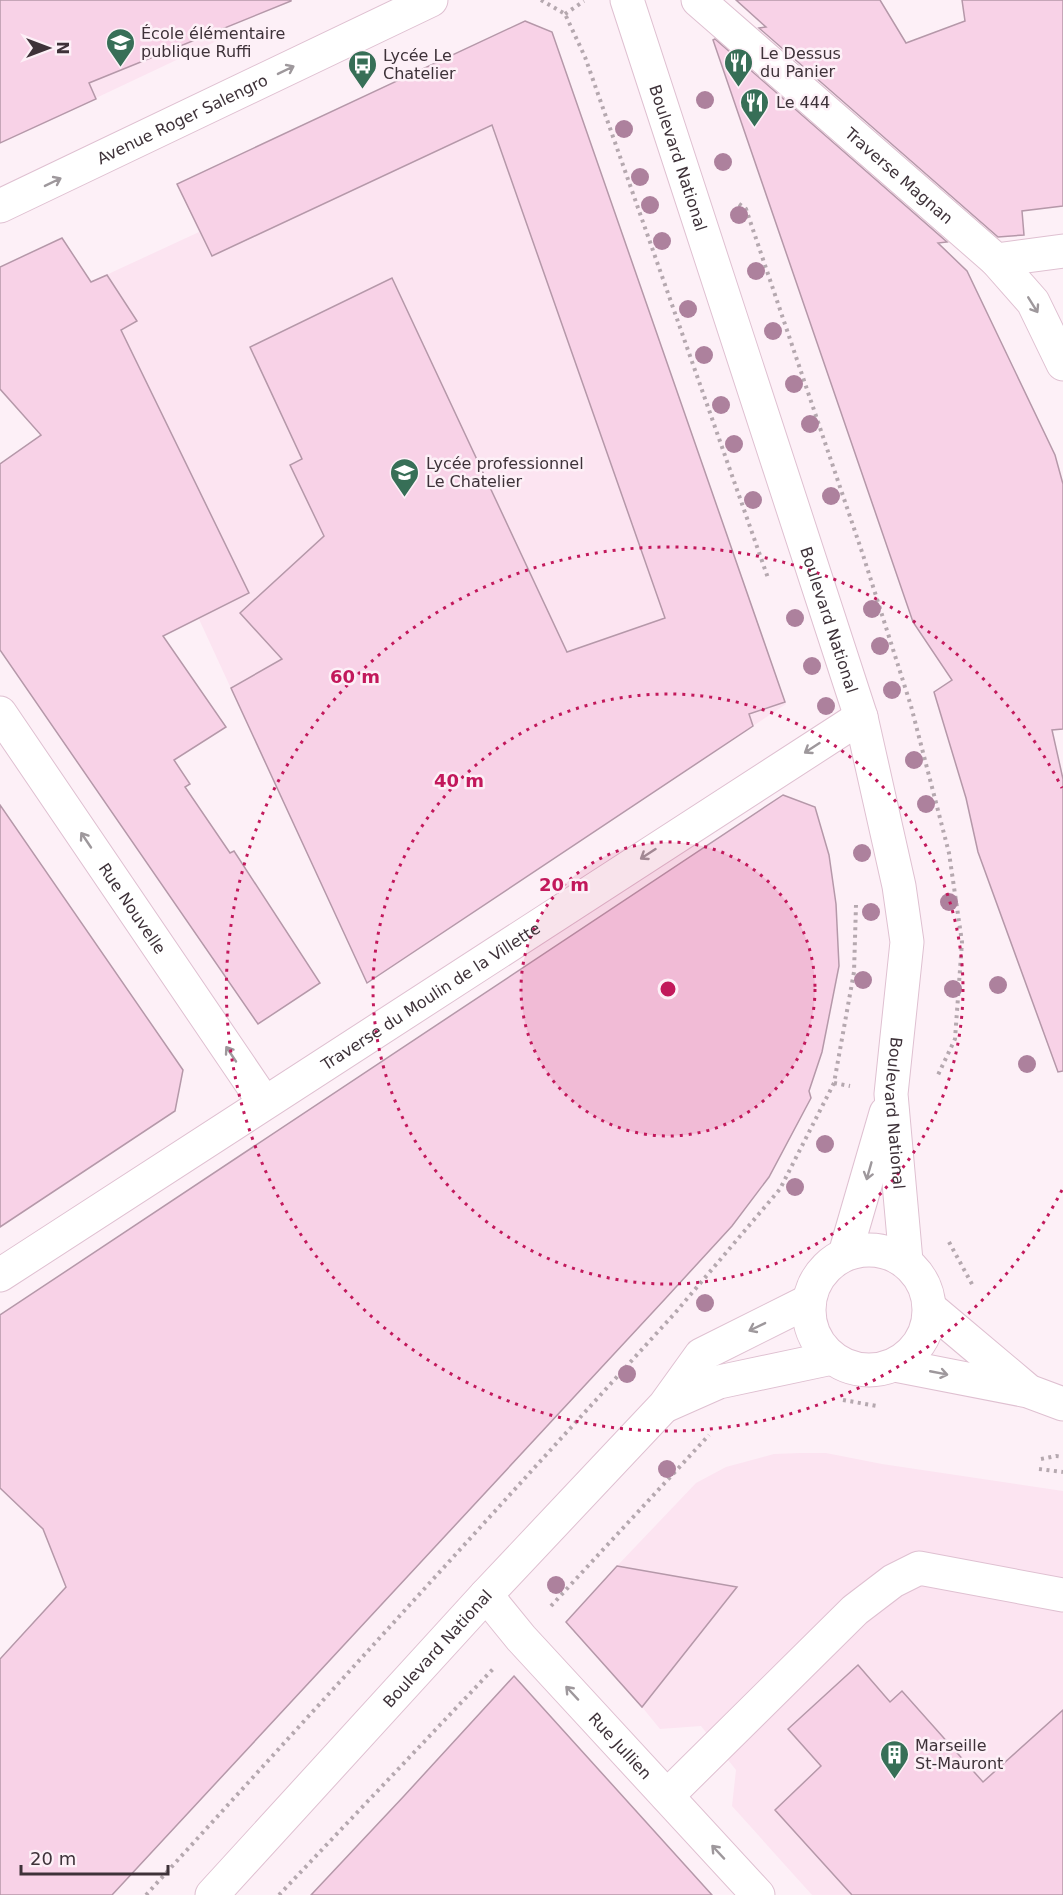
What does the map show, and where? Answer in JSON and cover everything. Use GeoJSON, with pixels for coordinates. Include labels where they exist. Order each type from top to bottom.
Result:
{"type":"FeatureCollection","features":[{"type":"Feature","properties":{"kind":"street","name":"Avenue Roger Salengro"},"geometry":{"type":"LineString","coordinates":[[0,206],[431,0]]}},
{"type":"Feature","properties":{"kind":"street","name":"Boulevard National"},"geometry":{"type":"LineString","coordinates":[[627,0],[861,717],[899,886],[907,942],[891,1094],[906,1261]]}},
{"type":"Feature","properties":{"kind":"street","name":"Traverse Magnan"},"geometry":{"type":"LineString","coordinates":[[698,0],[996,260],[1033,302],[1063,364]]}},
{"type":"Feature","properties":{"kind":"street"},"geometry":{"type":"LineString","coordinates":[[996,260],[1063,251]]}},
{"type":"Feature","properties":{"kind":"street","name":"Rue Nouvelle"},"geometry":{"type":"LineString","coordinates":[[0,713],[264,1102]]}},
{"type":"Feature","properties":{"kind":"street","name":"Traverse du Moulin de la Villette"},"geometry":{"type":"LineString","coordinates":[[0,1275],[861,717]]}},
{"type":"Feature","properties":{"kind":"street"},"geometry":{"type":"LineString","coordinates":[[844,1254],[891,1094]]}},
{"type":"Feature","properties":{"kind":"street"},"geometry":{"type":"LineString","coordinates":[[865,1249],[886,1251],[906,1261],[919,1274],[927,1290],[930,1308],[926,1331],[914,1351],[895,1365],[874,1371],[852,1368],[832,1358],[818,1342],[810,1322],[809,1301],[816,1282],[827,1265],[844,1254],[865,1249]]}},
{"type":"Feature","properties":{"kind":"street","name":"Boulevard National"},"geometry":{"type":"LineString","coordinates":[[212,1895],[486,1595],[665,1406],[701,1355],[809,1301]]}},
{"type":"Feature","properties":{"kind":"street"},"geometry":{"type":"LineString","coordinates":[[930,1308],[1028,1390]]}},
{"type":"Feature","properties":{"kind":"street","name":"Boulevard National"},"geometry":{"type":"LineString","coordinates":[[665,1406],[718,1382],[832,1358]]}},
{"type":"Feature","properties":{"kind":"street"},"geometry":{"type":"LineString","coordinates":[[895,1365],[1028,1390],[1063,1404]]}},
{"type":"Feature","properties":{"kind":"street"},"geometry":{"type":"LineString","coordinates":[[667,1796],[855,1610],[902,1577],[919,1568],[1063,1595]]}},
{"type":"Feature","properties":{"kind":"street","name":"Rue Jullien"},"geometry":{"type":"LineString","coordinates":[[486,1595],[521,1638],[758,1895]]}},
{"type":"Feature","properties":{"kind":"path"},"geometry":{"type":"LineString","coordinates":[[541,0],[565,14],[585,57],[769,583]]}},
{"type":"Feature","properties":{"kind":"path"},"geometry":{"type":"LineString","coordinates":[[565,14],[586,0]]}},
{"type":"Feature","properties":{"kind":"path"},"geometry":{"type":"LineString","coordinates":[[146,1895],[675,1313],[780,1189],[834,1083],[854,972],[856,902]]}},
{"type":"Feature","properties":{"kind":"path"},"geometry":{"type":"LineString","coordinates":[[834,1398],[878,1406]]}},
{"type":"Feature","properties":{"kind":"path"},"geometry":{"type":"LineString","coordinates":[[279,1895],[711,1433]]}},
{"type":"Feature","properties":{"kind":"path"},"geometry":{"type":"LineString","coordinates":[[1041,1459],[1063,1457]]}},
{"type":"Feature","properties":{"kind":"path"},"geometry":{"type":"LineString","coordinates":[[1039,1469],[1063,1472]]}},
{"type":"Feature","properties":{"kind":"shaded area","name":"École élémentaire publique Ruffi"},"geometry":{"type":"Polygon","coordinates":[[[207,0],[223,38],[96,98],[53,8],[207,0]]]}},
{"type":"Feature","properties":{"kind":"shaded area","name":"Lycée professionnel Le Chatelier"},"geometry":{"type":"Polygon","coordinates":[[[525,21],[552,32],[786,704],[577,843],[502,731],[310,860],[192,604],[0,389],[0,267],[62,238],[91,282],[199,232],[177,184],[525,21]]]}},
{"type":"Feature","properties":{"kind":"shaded area"},"geometry":{"type":"Polygon","coordinates":[[[826,1453],[882,1464],[1063,1491],[1063,1895],[812,1895],[732,1806],[736,1770],[701,1726],[660,1729],[642,1707],[737,1587],[617,1566],[696,1483],[726,1467],[774,1454],[826,1453]]]}},
{"type":"Feature","properties":{"kind":"building"},"geometry":{"type":"Polygon","coordinates":[[[0,0],[291,1],[89,83],[96,99],[0,143],[0,0]]]}},
{"type":"Feature","properties":{"kind":"building"},"geometry":{"type":"Polygon","coordinates":[[[736,0],[880,0],[906,43],[965,21],[962,0],[1063,0],[1063,206],[1022,211],[1024,235],[998,237],[759,28],[766,27],[736,0]]]}},
{"type":"Feature","properties":{"kind":"building"},"geometry":{"type":"Polygon","coordinates":[[[525,21],[552,32],[785,702],[749,714],[753,726],[367,983],[231,688],[282,659],[240,613],[324,536],[290,465],[302,459],[250,347],[392,278],[567,652],[665,618],[492,125],[212,256],[177,184],[525,21]]]}},
{"type":"Feature","properties":{"kind":"building"},"geometry":{"type":"Polygon","coordinates":[[[715,39],[947,242],[938,243],[967,271],[1055,455],[1063,484],[1063,729],[1052,730],[1063,779],[1063,1071],[1058,1072],[978,852],[966,798],[934,692],[952,680],[913,622],[713,40],[715,39]]]}},
{"type":"Feature","properties":{"kind":"building"},"geometry":{"type":"Polygon","coordinates":[[[62,238],[91,282],[107,275],[137,321],[121,330],[249,593],[163,636],[226,727],[174,760],[190,784],[185,787],[230,853],[234,851],[320,983],[258,1024],[0,650],[0,464],[41,435],[0,389],[0,267],[62,238]]]}},
{"type":"Feature","properties":{"kind":"building"},"geometry":{"type":"Polygon","coordinates":[[[783,795],[815,807],[829,855],[836,904],[839,966],[822,1052],[809,1091],[811,1098],[769,1177],[732,1226],[112,1895],[0,1895],[0,1659],[66,1587],[43,1529],[0,1488],[0,1315],[783,795]]]}},
{"type":"Feature","properties":{"kind":"building"},"geometry":{"type":"Polygon","coordinates":[[[0,805],[183,1070],[175,1111],[0,1227],[0,805]]]}},
{"type":"Feature","properties":{"kind":"building"},"geometry":{"type":"Polygon","coordinates":[[[617,1566],[737,1587],[642,1707],[566,1622],[617,1566]]]}},
{"type":"Feature","properties":{"kind":"building","name":"Marseille St-Mauront"},"geometry":{"type":"Polygon","coordinates":[[[858,1665],[890,1702],[902,1691],[983,1782],[1063,1710],[1063,1895],[852,1895],[775,1810],[821,1766],[788,1729],[858,1665]]]}},
{"type":"Feature","properties":{"kind":"building"},"geometry":{"type":"Polygon","coordinates":[[[514,1676],[712,1895],[311,1895],[404,1796],[514,1676]]]}},
{"type":"Feature","properties":{"kind":"place","name":"École élémentaire publique Ruffi"},"geometry":{"type":"Point","coordinates":[120,68]}},
{"type":"Feature","properties":{"kind":"place","name":"Le Dessus du Panier"},"geometry":{"type":"Point","coordinates":[739,88]}},
{"type":"Feature","properties":{"kind":"place","name":"Lycée Le Chatelier"},"geometry":{"type":"Point","coordinates":[362,90]}},
{"type":"Feature","properties":{"kind":"place","name":"Le 444"},"geometry":{"type":"Point","coordinates":[755,128]}},
{"type":"Feature","properties":{"kind":"place","name":"Lycée professionnel Le Chatelier"},"geometry":{"type":"Point","coordinates":[405,498]}},
{"type":"Feature","properties":{"kind":"place","name":"Marseille St-Mauront"},"geometry":{"type":"Point","coordinates":[894,1780]}}]}
